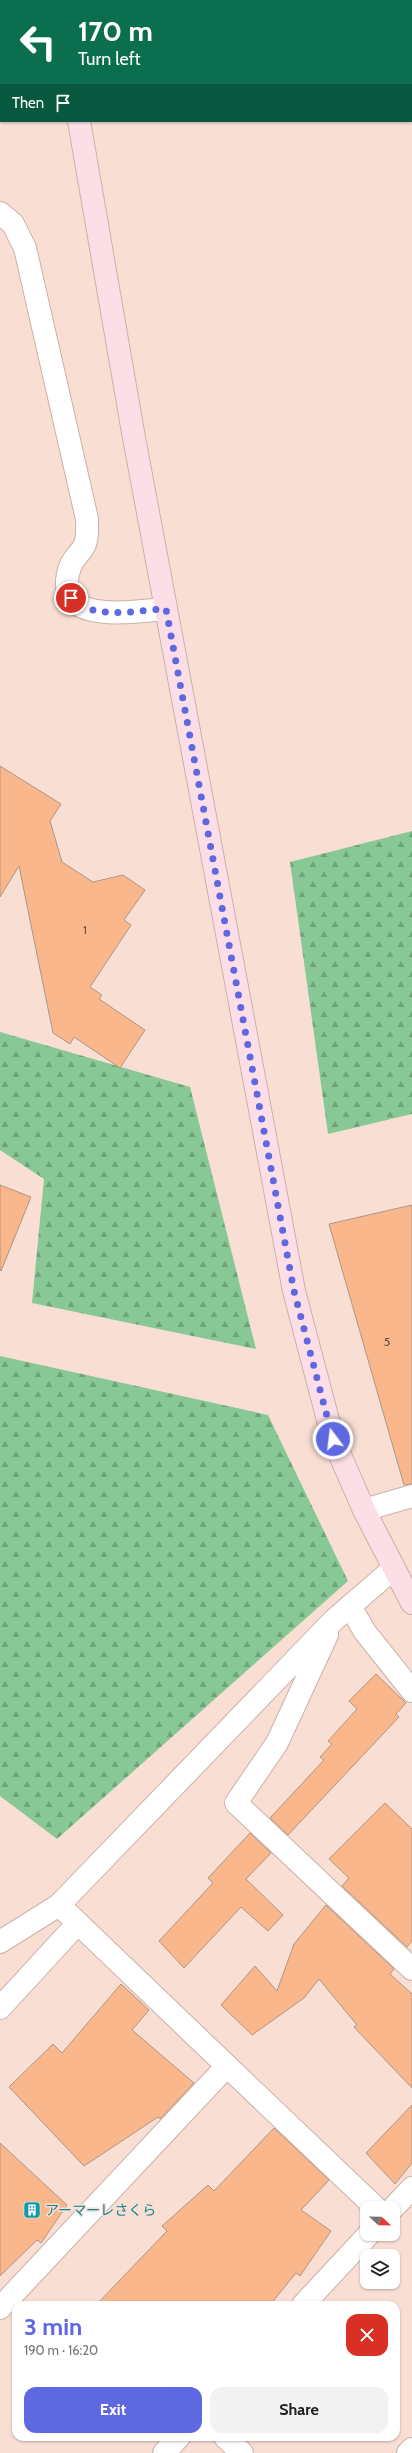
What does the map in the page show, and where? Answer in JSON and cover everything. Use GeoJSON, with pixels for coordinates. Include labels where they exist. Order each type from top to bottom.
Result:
{"type":"FeatureCollection","features":[{"type":"Feature","properties":{"kind":"street"},"geometry":{"type":"LineString","coordinates":[[79,122],[133,430],[294,1291],[333,1439],[364,1510],[393,1569],[412,1603]]}},
{"type":"Feature","properties":{"kind":"street"},"geometry":{"type":"LineString","coordinates":[[0,213],[13,224],[25,248],[87,519],[85,544],[70,565],[65,584],[71,598],[80,607],[109,613],[166,609]]}},
{"type":"Feature","properties":{"kind":"street"},"geometry":{"type":"LineString","coordinates":[[364,1510],[412,1496]]}},
{"type":"Feature","properties":{"kind":"street"},"geometry":{"type":"LineString","coordinates":[[0,1942],[59,1905],[342,1613],[393,1569]]}},
{"type":"Feature","properties":{"kind":"street"},"geometry":{"type":"LineString","coordinates":[[342,1613],[365,1632],[412,1691]]}},
{"type":"Feature","properties":{"kind":"street"},"geometry":{"type":"LineString","coordinates":[[342,1613],[277,1743],[236,1803],[412,1969]]}},
{"type":"Feature","properties":{"kind":"street"},"geometry":{"type":"LineString","coordinates":[[59,1905],[369,2201]]}},
{"type":"Feature","properties":{"kind":"street"},"geometry":{"type":"LineString","coordinates":[[0,2008],[78,1923]]}},
{"type":"Feature","properties":{"kind":"street"},"geometry":{"type":"LineString","coordinates":[[0,2308],[227,2066]]}},
{"type":"Feature","properties":{"kind":"street"},"geometry":{"type":"LineString","coordinates":[[400,2201],[412,2188]]}},
{"type":"Feature","properties":{"kind":"street"},"geometry":{"type":"LineString","coordinates":[[307,2301],[362,2241]]}},
{"type":"Feature","properties":{"kind":"street"},"geometry":{"type":"LineString","coordinates":[[164,2453],[175,2441]]}},
{"type":"Feature","properties":{"kind":"street"},"geometry":{"type":"LineString","coordinates":[[229,2441],[242,2453]]}},
{"type":"Feature","properties":{"kind":"street"},"geometry":{"type":"LineString","coordinates":[[408,2453],[412,2449]]}},
{"type":"Feature","properties":{"kind":"green space"},"geometry":{"type":"Polygon","coordinates":[[[412,831],[412,1114],[328,1134],[290,862],[412,831]]]}},
{"type":"Feature","properties":{"kind":"green space"},"geometry":{"type":"Polygon","coordinates":[[[0,1032],[190,1087],[256,1349],[32,1303],[44,1179],[0,1150],[0,1032]]]}},
{"type":"Feature","properties":{"kind":"green space"},"geometry":{"type":"Polygon","coordinates":[[[0,1356],[268,1415],[348,1581],[57,1839],[0,1796],[0,1356]]]}},
{"type":"Feature","properties":{"kind":"building"},"geometry":{"type":"Polygon","coordinates":[[[0,766],[61,804],[50,821],[62,862],[93,882],[123,875],[145,890],[124,920],[131,925],[90,987],[102,995],[99,999],[145,1030],[120,1068],[74,1037],[70,1044],[53,1033],[19,866],[0,897],[0,766]]]}},
{"type":"Feature","properties":{"kind":"building"},"geometry":{"type":"Polygon","coordinates":[[[0,1185],[31,1197],[1,1271],[0,1270],[0,1185]]]}},
{"type":"Feature","properties":{"kind":"building"},"geometry":{"type":"Polygon","coordinates":[[[412,1205],[412,1484],[404,1485],[329,1224],[412,1205]]]}},
{"type":"Feature","properties":{"kind":"building"},"geometry":{"type":"Polygon","coordinates":[[[376,1674],[406,1703],[396,1714],[399,1717],[288,1835],[270,1818],[324,1760],[320,1757],[332,1744],[328,1741],[357,1709],[349,1701],[376,1674]]]}},
{"type":"Feature","properties":{"kind":"building"},"geometry":{"type":"Polygon","coordinates":[[[385,1803],[412,1829],[412,1941],[407,1947],[342,1886],[349,1878],[329,1859],[385,1803]]]}},
{"type":"Feature","properties":{"kind":"building"},"geometry":{"type":"Polygon","coordinates":[[[250,1833],[271,1853],[246,1879],[283,1915],[268,1931],[241,1907],[184,1968],[159,1941],[213,1883],[208,1878],[250,1833]]]}},
{"type":"Feature","properties":{"kind":"building"},"geometry":{"type":"Polygon","coordinates":[[[326,1905],[394,1969],[390,1974],[412,1994],[412,2088],[354,2027],[357,2025],[319,1979],[304,1998],[252,2035],[221,2005],[255,1966],[277,1991],[294,1944],[326,1905]]]}},
{"type":"Feature","properties":{"kind":"building"},"geometry":{"type":"Polygon","coordinates":[[[121,1984],[149,2010],[132,2030],[194,2083],[160,2119],[158,2117],[84,2166],[9,2087],[53,2044],[62,2053],[121,1984]]]}},
{"type":"Feature","properties":{"kind":"building"},"geometry":{"type":"Polygon","coordinates":[[[412,2105],[412,2163],[395,2184],[366,2153],[412,2105]]]}},
{"type":"Feature","properties":{"kind":"building"},"geometry":{"type":"Polygon","coordinates":[[[274,2128],[329,2180],[301,2210],[331,2231],[300,2276],[296,2273],[273,2301],[100,2301],[167,2231],[162,2226],[208,2185],[214,2191],[274,2128]]]}},
{"type":"Feature","properties":{"kind":"building"},"geometry":{"type":"Polygon","coordinates":[[[0,2143],[67,2205],[41,2243],[37,2240],[0,2276],[0,2143]]]}},
{"type":"Feature","properties":{"kind":"place","name":"アーマーレさくら"},"geometry":{"type":"Point","coordinates":[32,2210]}},
{"type":"Feature","properties":{"kind":"route"},"geometry":{"type":"LineString","coordinates":[[71,598],[80,607],[109,613],[166,609],[294,1291],[333,1439]]}}]}
